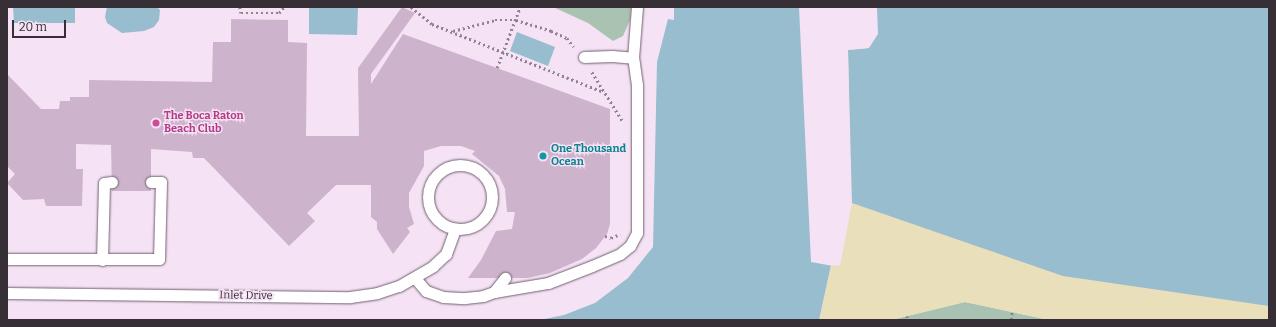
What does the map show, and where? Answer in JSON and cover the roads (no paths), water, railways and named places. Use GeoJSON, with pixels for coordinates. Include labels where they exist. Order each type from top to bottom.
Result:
{"type":"FeatureCollection","features":[{"type":"Feature","properties":{"kind":"lane"},"geometry":{"type":"LineString","coordinates":[[415,278],[426,291],[443,297],[483,296],[494,292],[548,283],[620,254],[630,246],[637,233],[639,219],[637,85],[633,58],[637,7]]}},
{"type":"Feature","properties":{"kind":"lane"},"geometry":{"type":"LineString","coordinates":[[584,57],[612,56],[633,58]]}},
{"type":"Feature","properties":{"kind":"lane"},"geometry":{"type":"LineString","coordinates":[[458,164],[470,166],[480,172],[488,181],[492,192],[491,205],[486,215],[478,224],[467,229],[455,229],[444,225],[435,218],[429,207],[428,196],[430,184],[437,174],[447,167],[458,164]]}},
{"type":"Feature","properties":{"kind":"lane"},"geometry":{"type":"LineString","coordinates":[[102,260],[104,183],[112,182]]}},
{"type":"Feature","properties":{"kind":"lane"},"geometry":{"type":"LineString","coordinates":[[7,259],[159,260],[161,182],[151,182]]}},
{"type":"Feature","properties":{"kind":"lane","name":"Inlet Drive"},"geometry":{"type":"LineString","coordinates":[[7,293],[350,297],[377,293],[415,278],[446,254],[455,229]]}},
{"type":"Feature","properties":{"kind":"lane"},"geometry":{"type":"LineString","coordinates":[[494,292],[505,278]]}},
{"type":"Feature","properties":{"kind":"water"},"geometry":{"type":"Polygon","coordinates":[[[13,7],[75,7],[75,23],[14,23],[13,7]]]}},
{"type":"Feature","properties":{"kind":"water"},"geometry":{"type":"Polygon","coordinates":[[[107,7],[157,7],[160,10],[159,20],[154,27],[144,31],[122,33],[107,23],[105,17],[107,7]]]}},
{"type":"Feature","properties":{"kind":"water"},"geometry":{"type":"Polygon","coordinates":[[[309,7],[358,7],[357,35],[309,34],[309,7]]]}},
{"type":"Feature","properties":{"kind":"water"},"geometry":{"type":"Polygon","coordinates":[[[674,7],[816,7],[824,230],[831,265],[819,320],[540,320],[564,315],[595,303],[628,278],[653,247],[657,62],[668,19],[674,20],[674,7]]]}},
{"type":"Feature","properties":{"kind":"water"},"geometry":{"type":"Polygon","coordinates":[[[868,7],[1269,7],[1269,306],[1063,276],[852,203],[848,50],[869,48],[868,7]]]}},
{"type":"Feature","properties":{"kind":"water"},"geometry":{"type":"Polygon","coordinates":[[[517,32],[555,47],[548,66],[510,51],[517,32]]]}},
{"type":"Feature","properties":{"kind":"place","name":"The Boca Raton Beach Club"},"geometry":{"type":"Point","coordinates":[156,123]}},
{"type":"Feature","properties":{"kind":"place","name":"One Thousand Ocean"},"geometry":{"type":"Point","coordinates":[543,156]}}]}
